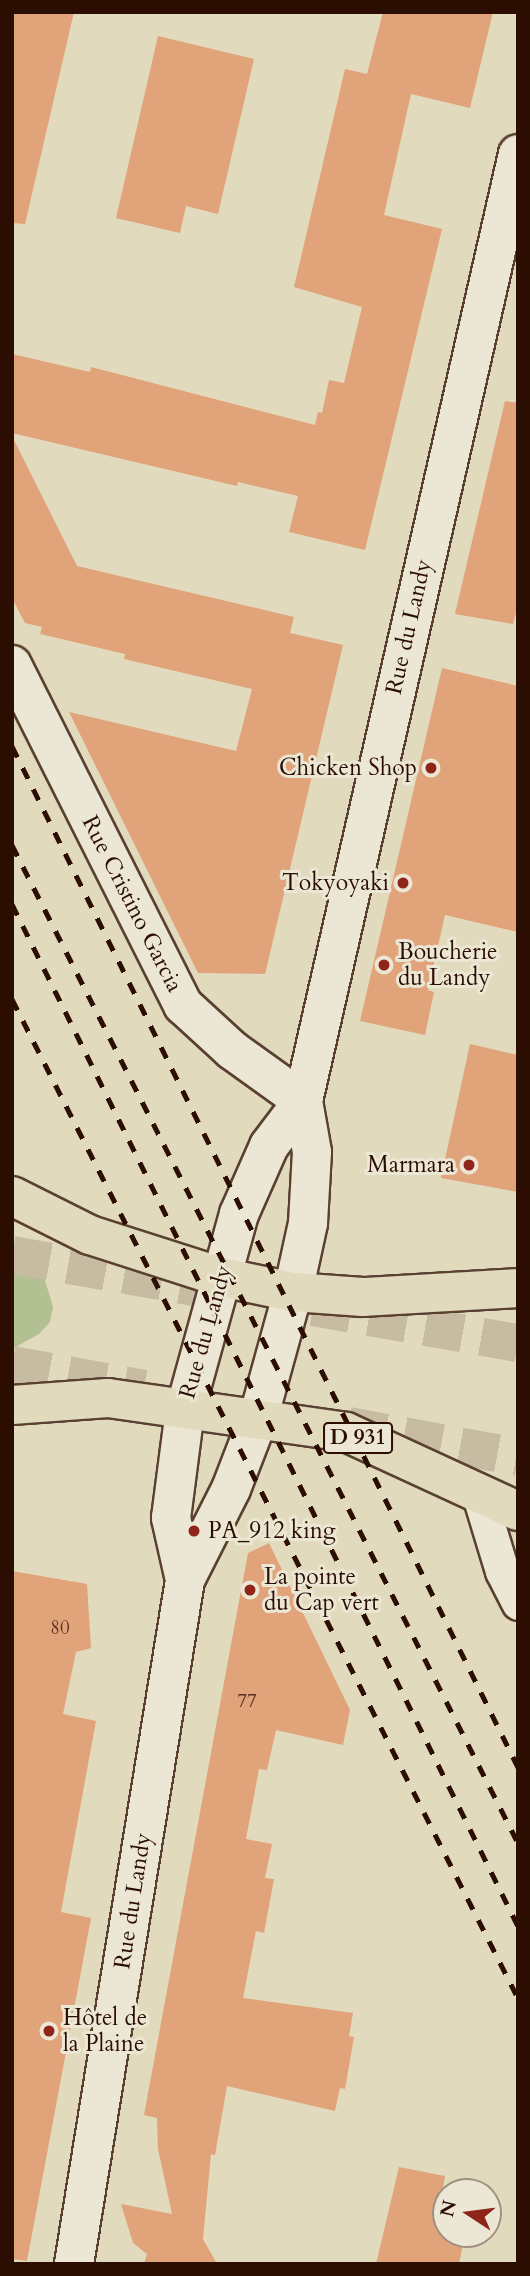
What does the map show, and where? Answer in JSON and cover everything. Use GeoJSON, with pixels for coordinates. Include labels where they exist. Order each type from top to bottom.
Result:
{"type":"FeatureCollection","features":[{"type":"Feature","properties":{"kind":"main road","name":"Rue du Landy"},"geometry":{"type":"LineString","coordinates":[[75,2264],[185,1580],[231,1489],[258,1419],[293,1292],[308,1223],[312,1152],[303,1101],[518,154]]}},
{"type":"Feature","properties":{"kind":"main road","name":"Rue Cristino Garcia"},"geometry":{"type":"LineString","coordinates":[[12,665],[183,1005],[232,1050],[303,1101]]}},
{"type":"Feature","properties":{"kind":"main road","name":"Rue du Landy"},"geometry":{"type":"LineString","coordinates":[[185,1580],[171,1518],[184,1410],[239,1214],[269,1146],[303,1101]]}},
{"type":"Feature","properties":{"kind":"main road"},"geometry":{"type":"LineString","coordinates":[[12,1196],[90,1235],[221,1277],[293,1292],[363,1297],[518,1288]]}},
{"type":"Feature","properties":{"kind":"main road","name":"D 931"},"geometry":{"type":"LineString","coordinates":[[12,1405],[91,1397],[346,1432],[518,1511]]}},
{"type":"Feature","properties":{"kind":"street"},"geometry":{"type":"LineString","coordinates":[[478,1492],[502,1571],[518,1602]]}},
{"type":"Feature","properties":{"kind":"green space"},"geometry":{"type":"Polygon","coordinates":[[[12,1248],[44,1277],[53,1307],[50,1322],[39,1334],[12,1349],[12,1248]]]}},
{"type":"Feature","properties":{"kind":"building"},"geometry":{"type":"Polygon","coordinates":[[[12,12],[74,12],[25,224],[12,223],[12,12]]]}},
{"type":"Feature","properties":{"kind":"building"},"geometry":{"type":"Polygon","coordinates":[[[383,12],[493,12],[470,108],[411,94],[384,215],[442,229],[365,550],[289,532],[298,496],[238,482],[237,486],[12,433],[12,354],[90,372],[91,367],[315,425],[318,412],[322,413],[329,380],[344,383],[362,307],[294,287],[345,69],[367,74],[383,12]]]}},
{"type":"Feature","properties":{"kind":"building"},"geometry":{"type":"Polygon","coordinates":[[[158,36],[254,59],[218,214],[186,206],[180,233],[116,218],[158,36]]]}},
{"type":"Feature","properties":{"kind":"building"},"geometry":{"type":"Polygon","coordinates":[[[505,401],[518,403],[518,605],[513,624],[455,614],[505,401]]]}},
{"type":"Feature","properties":{"kind":"building"},"geometry":{"type":"Polygon","coordinates":[[[12,436],[77,566],[294,617],[290,633],[343,645],[265,974],[198,973],[69,712],[236,751],[252,689],[124,659],[125,654],[40,634],[42,627],[25,623],[12,598],[12,436]]]}},
{"type":"Feature","properties":{"kind":"building"},"geometry":{"type":"Polygon","coordinates":[[[442,668],[518,686],[518,932],[445,915],[428,990],[434,992],[425,1035],[360,1021],[442,668]]]}},
{"type":"Feature","properties":{"kind":"building"},"geometry":{"type":"Polygon","coordinates":[[[470,1044],[518,1055],[518,1192],[441,1178],[470,1044]]]}},
{"type":"Feature","properties":{"kind":"building"},"geometry":{"type":"Polygon","coordinates":[[[269,1543],[350,1710],[343,1745],[276,1730],[267,1770],[259,1769],[246,1839],[272,1844],[265,1878],[274,1879],[264,1933],[256,1931],[243,1998],[353,2013],[349,2036],[354,2037],[345,2089],[340,2088],[335,2111],[227,2086],[215,2155],[211,2154],[203,2239],[217,2264],[144,2264],[147,2254],[133,2243],[121,2204],[172,2214],[158,2149],[157,2118],[144,2115],[248,1553],[269,1543]]]}},
{"type":"Feature","properties":{"kind":"building"},"geometry":{"type":"Polygon","coordinates":[[[12,1571],[87,1584],[91,1648],[76,1652],[63,1714],[96,1721],[61,1912],[91,1918],[27,2261],[12,2259],[12,1571]]]}},
{"type":"Feature","properties":{"kind":"building"},"geometry":{"type":"Polygon","coordinates":[[[399,2167],[445,2176],[432,2178],[432,2248],[462,2248],[459,2264],[376,2264],[399,2167]]]}},
{"type":"Feature","properties":{"kind":"tunnel"},"geometry":{"type":"LineString","coordinates":[[12,1255],[233,1294]]}},
{"type":"Feature","properties":{"kind":"tunnel"},"geometry":{"type":"LineString","coordinates":[[313,1307],[518,1343]]}},
{"type":"Feature","properties":{"kind":"tunnel"},"geometry":{"type":"LineString","coordinates":[[12,1365],[144,1389]]}},
{"type":"Feature","properties":{"kind":"tunnel"},"geometry":{"type":"LineString","coordinates":[[348,1426],[518,1457]]}},
{"type":"Feature","properties":{"kind":"railway"},"geometry":{"type":"LineString","coordinates":[[12,746],[518,1767]]}},
{"type":"Feature","properties":{"kind":"railway"},"geometry":{"type":"LineString","coordinates":[[12,845],[518,1843]]}},
{"type":"Feature","properties":{"kind":"railway"},"geometry":{"type":"LineString","coordinates":[[12,904],[518,1926]]}},
{"type":"Feature","properties":{"kind":"railway"},"geometry":{"type":"LineString","coordinates":[[12,999],[518,1998]]}},
{"type":"Feature","properties":{"kind":"place","name":"Chicken Shop"},"geometry":{"type":"Point","coordinates":[431,768]}},
{"type":"Feature","properties":{"kind":"place","name":"Tokyoyaki"},"geometry":{"type":"Point","coordinates":[403,883]}},
{"type":"Feature","properties":{"kind":"place","name":"Boucherie du Landy"},"geometry":{"type":"Point","coordinates":[384,965]}},
{"type":"Feature","properties":{"kind":"place","name":"Marmara"},"geometry":{"type":"Point","coordinates":[469,1165]}},
{"type":"Feature","properties":{"kind":"place","name":"PA_912 king"},"geometry":{"type":"Point","coordinates":[194,1531]}},
{"type":"Feature","properties":{"kind":"place","name":"La pointe du Cap vert"},"geometry":{"type":"Point","coordinates":[250,1590]}},
{"type":"Feature","properties":{"kind":"place","name":"Hôtel de la Plaine"},"geometry":{"type":"Point","coordinates":[49,2031]}}]}
